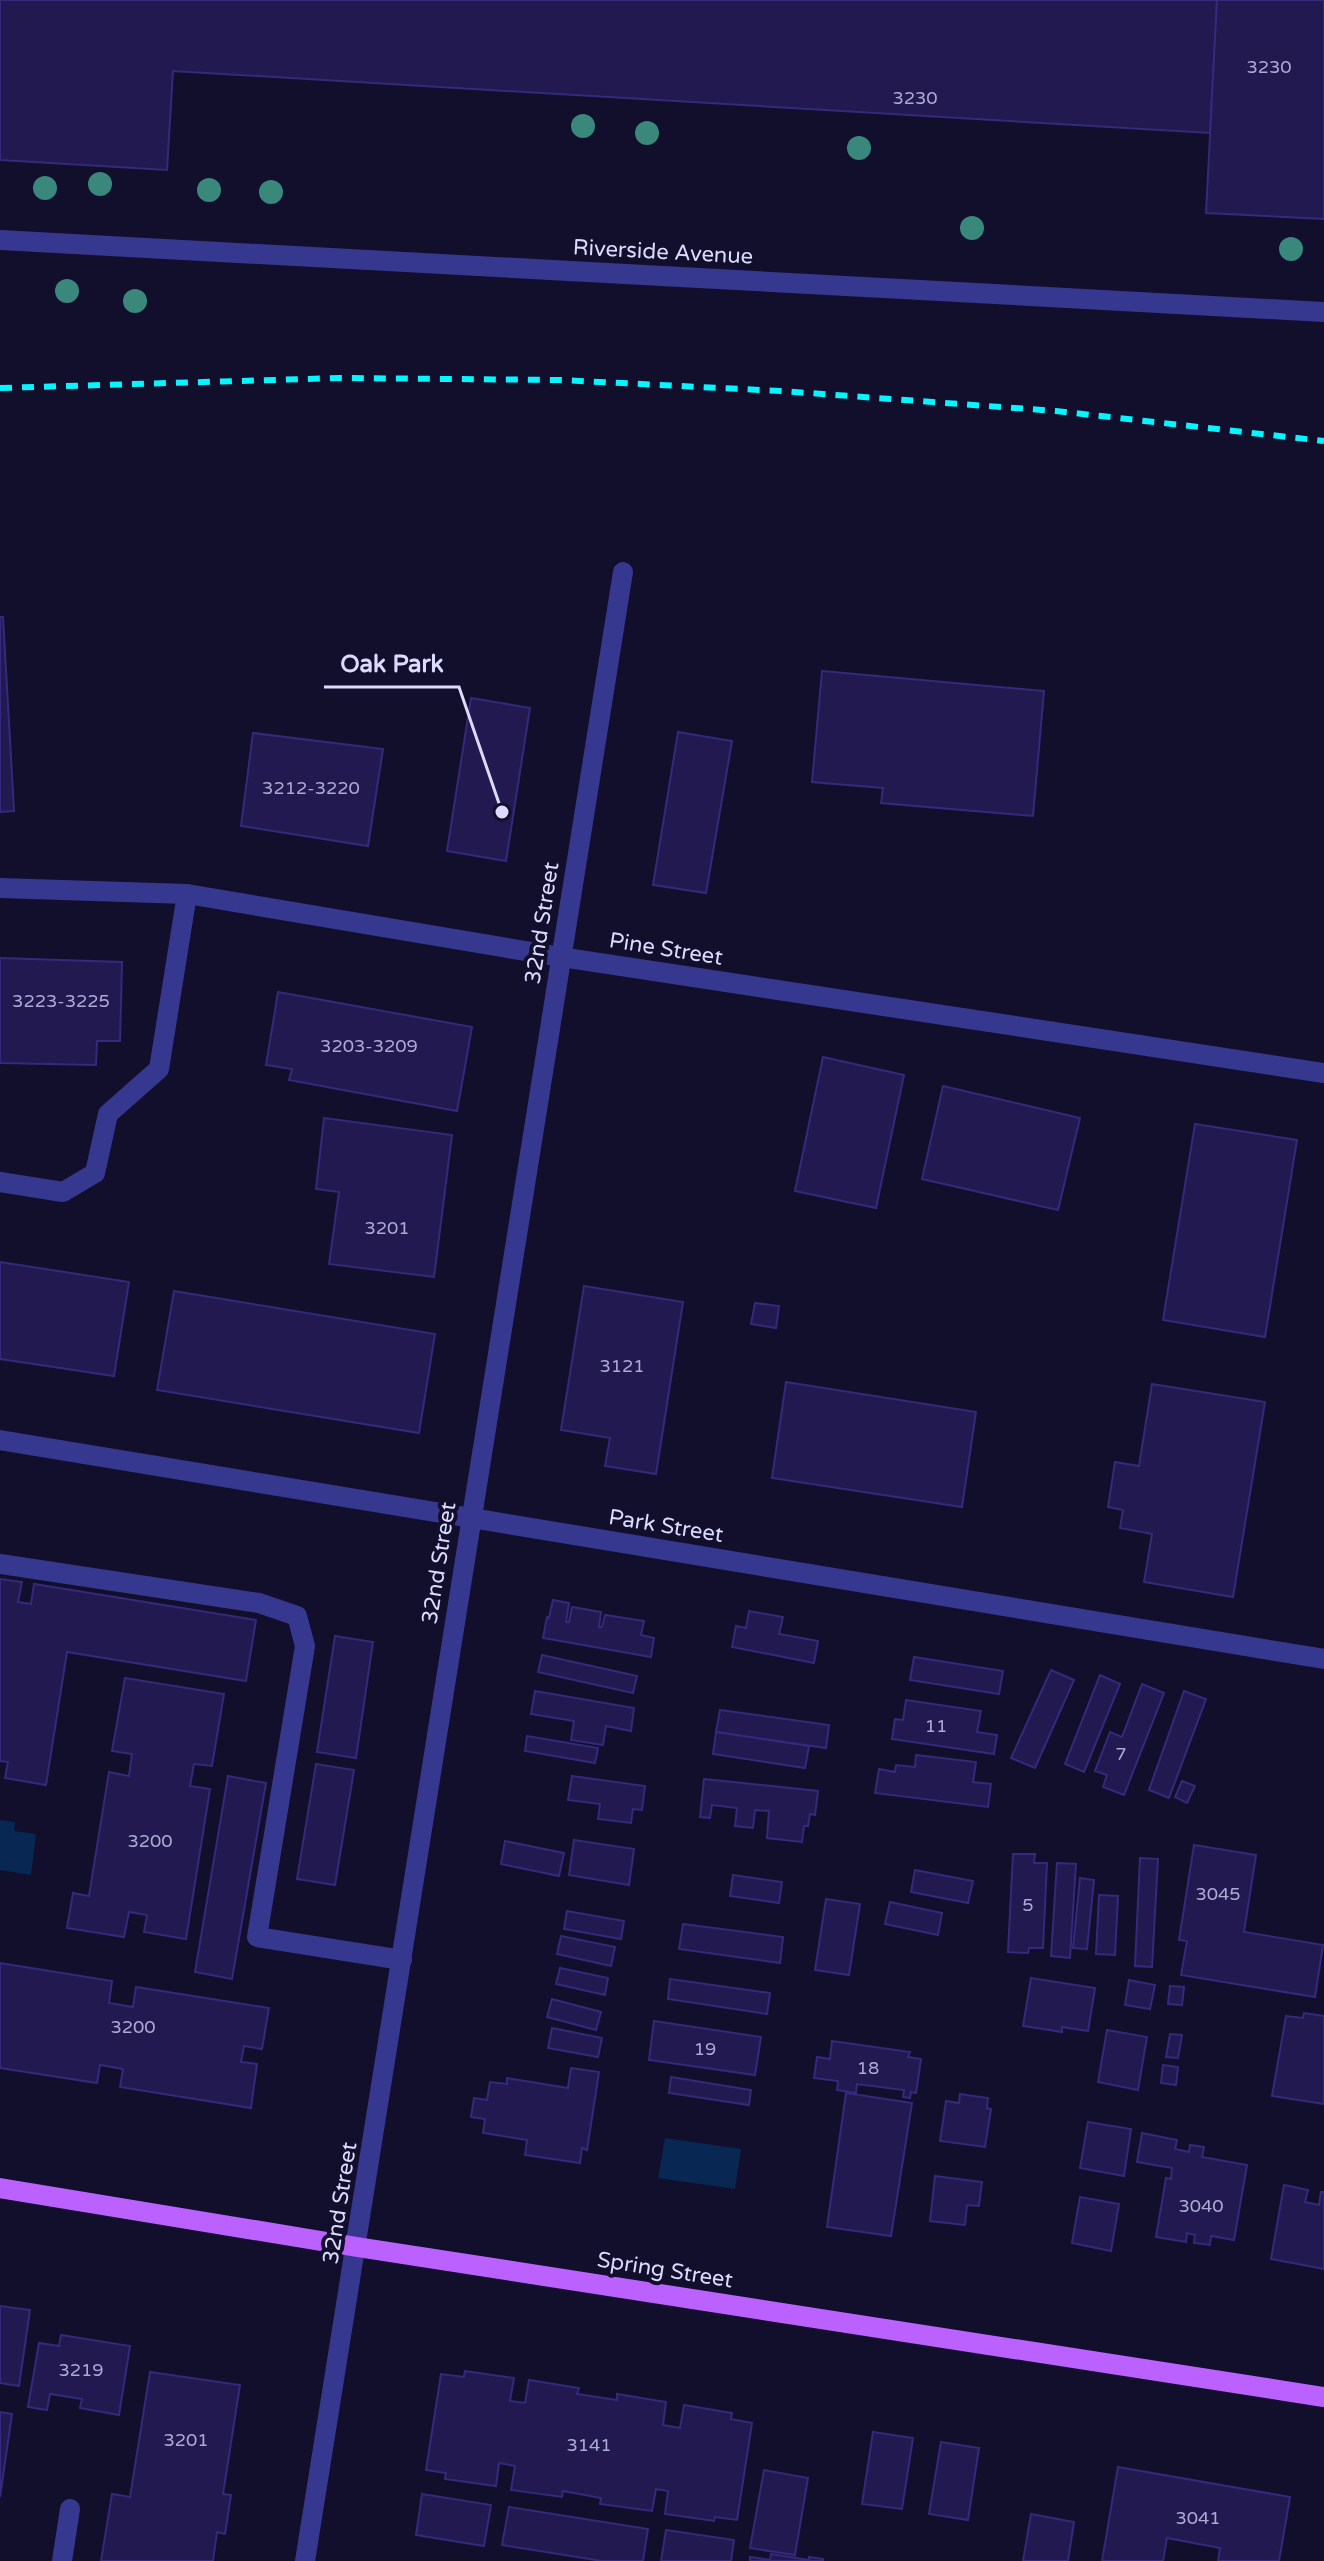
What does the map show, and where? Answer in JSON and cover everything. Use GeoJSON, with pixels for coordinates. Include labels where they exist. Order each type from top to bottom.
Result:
{"type":"FeatureCollection","features":[{"type":"Feature","properties":{"kind":"main road","name":"Spring Street"},"geometry":{"type":"LineString","coordinates":[[0,2188],[357,2247],[1324,2397]]}},
{"type":"Feature","properties":{"kind":"street","name":"Riverside Avenue"},"geometry":{"type":"LineString","coordinates":[[0,240],[1324,312]]}},
{"type":"Feature","properties":{"kind":"street","name":"32nd Street"},"geometry":{"type":"LineString","coordinates":[[305,2561],[623,572]]}},
{"type":"Feature","properties":{"kind":"street","name":"Pine Street"},"geometry":{"type":"LineString","coordinates":[[0,888],[187,894],[561,957],[1324,1073]]}},
{"type":"Feature","properties":{"kind":"street"},"geometry":{"type":"LineString","coordinates":[[0,1182],[63,1192],[95,1173],[108,1114],[159,1069],[187,894]]}},
{"type":"Feature","properties":{"kind":"street","name":"Park Street"},"geometry":{"type":"LineString","coordinates":[[0,1440],[1324,1659]]}},
{"type":"Feature","properties":{"kind":"street"},"geometry":{"type":"LineString","coordinates":[[0,1564],[259,1603],[297,1616],[305,1646],[257,1937],[402,1960]]}},
{"type":"Feature","properties":{"kind":"street"},"geometry":{"type":"LineString","coordinates":[[62,2561],[70,2509]]}},
{"type":"Feature","properties":{"kind":"water"},"geometry":{"type":"Polygon","coordinates":[[[0,1820],[15,1822],[14,1831],[36,1834],[31,1875],[0,1870],[0,1820]]]}},
{"type":"Feature","properties":{"kind":"water"},"geometry":{"type":"Polygon","coordinates":[[[665,2138],[741,2149],[735,2189],[658,2178],[665,2138]]]}},
{"type":"Feature","properties":{"kind":"building"},"geometry":{"type":"Polygon","coordinates":[[[0,0],[1217,0],[1210,133],[173,71],[167,170],[0,160],[0,0]]]}},
{"type":"Feature","properties":{"kind":"building"},"geometry":{"type":"Polygon","coordinates":[[[1217,0],[1324,0],[1324,219],[1206,213],[1217,0]]]}},
{"type":"Feature","properties":{"kind":"building"},"geometry":{"type":"Polygon","coordinates":[[[0,617],[3,617],[14,811],[0,812],[0,617]]]}},
{"type":"Feature","properties":{"kind":"building"},"geometry":{"type":"Polygon","coordinates":[[[822,671],[1044,691],[1033,816],[881,803],[883,788],[812,782],[822,671]]]}},
{"type":"Feature","properties":{"kind":"building"},"geometry":{"type":"Polygon","coordinates":[[[471,698],[530,708],[506,861],[447,851],[471,698]]]}},
{"type":"Feature","properties":{"kind":"building"},"geometry":{"type":"Polygon","coordinates":[[[678,732],[732,741],[706,893],[653,885],[678,732]]]}},
{"type":"Feature","properties":{"kind":"building"},"geometry":{"type":"Polygon","coordinates":[[[253,733],[383,749],[368,846],[241,826],[253,733]]]}},
{"type":"Feature","properties":{"kind":"building"},"geometry":{"type":"Polygon","coordinates":[[[0,958],[122,962],[120,1041],[97,1041],[96,1065],[0,1063],[0,958]]]}},
{"type":"Feature","properties":{"kind":"building"},"geometry":{"type":"Polygon","coordinates":[[[278,992],[472,1027],[457,1111],[289,1080],[292,1069],[266,1065],[278,992]]]}},
{"type":"Feature","properties":{"kind":"building"},"geometry":{"type":"Polygon","coordinates":[[[823,1057],[904,1075],[876,1208],[795,1191],[823,1057]]]}},
{"type":"Feature","properties":{"kind":"building"},"geometry":{"type":"Polygon","coordinates":[[[943,1086],[1080,1118],[1058,1210],[922,1179],[943,1086]]]}},
{"type":"Feature","properties":{"kind":"building"},"geometry":{"type":"Polygon","coordinates":[[[324,1118],[452,1135],[434,1277],[329,1264],[339,1192],[316,1189],[324,1118]]]}},
{"type":"Feature","properties":{"kind":"building"},"geometry":{"type":"Polygon","coordinates":[[[1195,1124],[1297,1140],[1265,1337],[1163,1320],[1195,1124]]]}},
{"type":"Feature","properties":{"kind":"building"},"geometry":{"type":"Polygon","coordinates":[[[0,1262],[129,1282],[114,1376],[0,1359],[0,1262]]]}},
{"type":"Feature","properties":{"kind":"building"},"geometry":{"type":"Polygon","coordinates":[[[584,1286],[683,1302],[656,1474],[605,1466],[610,1438],[561,1430],[584,1286]]]}},
{"type":"Feature","properties":{"kind":"building"},"geometry":{"type":"Polygon","coordinates":[[[174,1291],[435,1334],[419,1433],[157,1390],[174,1291]]]}},
{"type":"Feature","properties":{"kind":"building"},"geometry":{"type":"Polygon","coordinates":[[[755,1303],[779,1306],[776,1328],[751,1324],[755,1303]]]}},
{"type":"Feature","properties":{"kind":"building"},"geometry":{"type":"Polygon","coordinates":[[[786,1382],[976,1412],[962,1507],[772,1478],[786,1382]]]}},
{"type":"Feature","properties":{"kind":"building"},"geometry":{"type":"Polygon","coordinates":[[[1152,1384],[1265,1402],[1233,1597],[1144,1582],[1152,1534],[1120,1528],[1123,1510],[1108,1507],[1115,1462],[1139,1466],[1152,1384]]]}},
{"type":"Feature","properties":{"kind":"building"},"geometry":{"type":"Polygon","coordinates":[[[0,1579],[22,1582],[18,1602],[31,1604],[34,1584],[256,1620],[246,1681],[67,1652],[46,1785],[5,1778],[8,1762],[0,1761],[0,1579]]]}},
{"type":"Feature","properties":{"kind":"building"},"geometry":{"type":"Polygon","coordinates":[[[553,1600],[569,1603],[566,1622],[569,1622],[572,1607],[601,1612],[599,1627],[602,1627],[605,1615],[644,1621],[641,1635],[654,1638],[651,1657],[543,1638],[553,1600]]]}},
{"type":"Feature","properties":{"kind":"building"},"geometry":{"type":"Polygon","coordinates":[[[749,1611],[783,1617],[779,1634],[818,1641],[814,1663],[732,1647],[736,1626],[746,1628],[749,1611]]]}},
{"type":"Feature","properties":{"kind":"building"},"geometry":{"type":"Polygon","coordinates":[[[335,1636],[373,1642],[356,1758],[317,1752],[335,1636]]]}},
{"type":"Feature","properties":{"kind":"building"},"geometry":{"type":"Polygon","coordinates":[[[542,1655],[637,1676],[633,1693],[538,1672],[542,1655]]]}},
{"type":"Feature","properties":{"kind":"building"},"geometry":{"type":"Polygon","coordinates":[[[914,1657],[1003,1671],[999,1694],[910,1680],[914,1657]]]}},
{"type":"Feature","properties":{"kind":"building"},"geometry":{"type":"Polygon","coordinates":[[[1051,1670],[1074,1680],[1035,1768],[1011,1758],[1051,1670]]]}},
{"type":"Feature","properties":{"kind":"building"},"geometry":{"type":"Polygon","coordinates":[[[1100,1675],[1120,1684],[1084,1772],[1065,1764],[1100,1675]]]}},
{"type":"Feature","properties":{"kind":"building"},"geometry":{"type":"Polygon","coordinates":[[[125,1678],[224,1694],[212,1766],[194,1764],[190,1786],[210,1789],[186,1939],[144,1932],[147,1915],[129,1912],[124,1937],[67,1928],[73,1893],[89,1896],[109,1772],[129,1776],[132,1754],[112,1751],[125,1678]]]}},
{"type":"Feature","properties":{"kind":"building"},"geometry":{"type":"Polygon","coordinates":[[[1142,1684],[1164,1693],[1124,1795],[1103,1787],[1107,1775],[1095,1771],[1110,1732],[1122,1737],[1142,1684]]]}},
{"type":"Feature","properties":{"kind":"building"},"geometry":{"type":"Polygon","coordinates":[[[535,1691],[634,1708],[631,1731],[606,1726],[603,1745],[571,1740],[574,1721],[531,1714],[535,1691]]]}},
{"type":"Feature","properties":{"kind":"building"},"geometry":{"type":"Polygon","coordinates":[[[1184,1691],[1206,1699],[1169,1798],[1149,1790],[1184,1691]]]}},
{"type":"Feature","properties":{"kind":"building"},"geometry":{"type":"Polygon","coordinates":[[[906,1700],[981,1711],[977,1732],[997,1735],[994,1754],[892,1739],[895,1719],[903,1720],[906,1700]]]}},
{"type":"Feature","properties":{"kind":"building"},"geometry":{"type":"Polygon","coordinates":[[[720,1710],[829,1725],[826,1748],[716,1732],[720,1710]]]}},
{"type":"Feature","properties":{"kind":"building"},"geometry":{"type":"Polygon","coordinates":[[[716,1732],[809,1746],[805,1768],[713,1754],[716,1732]]]}},
{"type":"Feature","properties":{"kind":"building"},"geometry":{"type":"Polygon","coordinates":[[[527,1736],[598,1748],[595,1763],[525,1751],[527,1736]]]}},
{"type":"Feature","properties":{"kind":"building"},"geometry":{"type":"Polygon","coordinates":[[[916,1755],[976,1762],[973,1782],[991,1784],[988,1807],[875,1793],[879,1769],[895,1772],[896,1765],[915,1767],[916,1755]]]}},
{"type":"Feature","properties":{"kind":"building"},"geometry":{"type":"Polygon","coordinates":[[[316,1764],[354,1770],[335,1885],[297,1879],[316,1764]]]}},
{"type":"Feature","properties":{"kind":"building"},"geometry":{"type":"Polygon","coordinates":[[[228,1776],[266,1783],[232,1979],[195,1972],[228,1776]]]}},
{"type":"Feature","properties":{"kind":"building"},"geometry":{"type":"Polygon","coordinates":[[[572,1776],[645,1786],[642,1810],[633,1809],[631,1823],[598,1819],[600,1804],[568,1800],[572,1776]]]}},
{"type":"Feature","properties":{"kind":"building"},"geometry":{"type":"Polygon","coordinates":[[[704,1779],[818,1791],[815,1815],[810,1814],[808,1826],[804,1826],[802,1842],[767,1838],[769,1811],[755,1810],[753,1828],[735,1826],[737,1808],[712,1805],[710,1818],[700,1817],[704,1779]]]}},
{"type":"Feature","properties":{"kind":"building"},"geometry":{"type":"Polygon","coordinates":[[[1182,1781],[1195,1786],[1187,1803],[1175,1797],[1182,1781]]]}},
{"type":"Feature","properties":{"kind":"building"},"geometry":{"type":"Polygon","coordinates":[[[574,1840],[634,1849],[629,1885],[569,1875],[574,1840]]]}},
{"type":"Feature","properties":{"kind":"building"},"geometry":{"type":"Polygon","coordinates":[[[505,1841],[564,1853],[559,1876],[501,1864],[505,1841]]]}},
{"type":"Feature","properties":{"kind":"building"},"geometry":{"type":"Polygon","coordinates":[[[1194,1845],[1256,1855],[1244,1932],[1323,1945],[1315,1997],[1181,1975],[1187,1941],[1179,1940],[1194,1845]]]}},
{"type":"Feature","properties":{"kind":"building"},"geometry":{"type":"Polygon","coordinates":[[[1013,1854],[1035,1854],[1034,1863],[1047,1863],[1043,1948],[1029,1948],[1028,1953],[1008,1952],[1013,1854]]]}},
{"type":"Feature","properties":{"kind":"building"},"geometry":{"type":"Polygon","coordinates":[[[1140,1858],[1158,1859],[1152,1967],[1135,1966],[1140,1858]]]}},
{"type":"Feature","properties":{"kind":"building"},"geometry":{"type":"Polygon","coordinates":[[[1057,1863],[1076,1864],[1070,1958],[1051,1956],[1057,1863]]]}},
{"type":"Feature","properties":{"kind":"building"},"geometry":{"type":"Polygon","coordinates":[[[915,1870],[973,1881],[968,1903],[911,1892],[915,1870]]]}},
{"type":"Feature","properties":{"kind":"building"},"geometry":{"type":"Polygon","coordinates":[[[733,1875],[782,1882],[779,1903],[730,1896],[733,1875]]]}},
{"type":"Feature","properties":{"kind":"building"},"geometry":{"type":"Polygon","coordinates":[[[1080,1878],[1094,1880],[1087,1949],[1073,1948],[1080,1878]]]}},
{"type":"Feature","properties":{"kind":"building"},"geometry":{"type":"Polygon","coordinates":[[[1099,1895],[1118,1896],[1115,1955],[1096,1954],[1099,1895]]]}},
{"type":"Feature","properties":{"kind":"building"},"geometry":{"type":"Polygon","coordinates":[[[826,1899],[860,1904],[849,1975],[815,1970],[826,1899]]]}},
{"type":"Feature","properties":{"kind":"building"},"geometry":{"type":"Polygon","coordinates":[[[890,1902],[942,1913],[938,1935],[885,1924],[890,1902]]]}},
{"type":"Feature","properties":{"kind":"building"},"geometry":{"type":"Polygon","coordinates":[[[567,1911],[624,1921],[621,1939],[564,1929],[567,1911]]]}},
{"type":"Feature","properties":{"kind":"building"},"geometry":{"type":"Polygon","coordinates":[[[683,1924],[783,1937],[780,1963],[679,1949],[683,1924]]]}},
{"type":"Feature","properties":{"kind":"building"},"geometry":{"type":"Polygon","coordinates":[[[561,1936],[615,1947],[611,1966],[557,1954],[561,1936]]]}},
{"type":"Feature","properties":{"kind":"building"},"geometry":{"type":"Polygon","coordinates":[[[0,1963],[112,1981],[109,2003],[133,2007],[136,1987],[269,2008],[262,2049],[244,2046],[241,2062],[257,2064],[251,2108],[120,2087],[123,2069],[100,2065],[97,2083],[0,2068],[0,1963]]]}},
{"type":"Feature","properties":{"kind":"building"},"geometry":{"type":"Polygon","coordinates":[[[560,1968],[608,1978],[605,1995],[556,1984],[560,1968]]]}},
{"type":"Feature","properties":{"kind":"building"},"geometry":{"type":"Polygon","coordinates":[[[1031,1978],[1095,1988],[1088,2031],[1062,2027],[1062,2032],[1023,2026],[1031,1978]]]}},
{"type":"Feature","properties":{"kind":"building"},"geometry":{"type":"Polygon","coordinates":[[[670,1979],[770,1993],[767,2014],[668,1999],[670,1979]]]}},
{"type":"Feature","properties":{"kind":"building"},"geometry":{"type":"Polygon","coordinates":[[[1129,1980],[1155,1985],[1150,2009],[1125,2005],[1129,1980]]]}},
{"type":"Feature","properties":{"kind":"building"},"geometry":{"type":"Polygon","coordinates":[[[1170,1986],[1184,1987],[1182,2005],[1168,2004],[1170,1986]]]}},
{"type":"Feature","properties":{"kind":"building"},"geometry":{"type":"Polygon","coordinates":[[[552,1999],[601,2012],[596,2030],[547,2017],[552,1999]]]}},
{"type":"Feature","properties":{"kind":"building"},"geometry":{"type":"Polygon","coordinates":[[[1304,2013],[1324,2016],[1324,2104],[1272,2096],[1286,2016],[1303,2018],[1304,2013]]]}},
{"type":"Feature","properties":{"kind":"building"},"geometry":{"type":"Polygon","coordinates":[[[654,2021],[761,2037],[755,2075],[649,2060],[654,2021]]]}},
{"type":"Feature","properties":{"kind":"building"},"geometry":{"type":"Polygon","coordinates":[[[552,2028],[602,2038],[598,2057],[548,2048],[552,2028]]]}},
{"type":"Feature","properties":{"kind":"building"},"geometry":{"type":"Polygon","coordinates":[[[1107,2030],[1147,2037],[1138,2090],[1098,2082],[1107,2030]]]}},
{"type":"Feature","properties":{"kind":"building"},"geometry":{"type":"Polygon","coordinates":[[[1170,2034],[1182,2035],[1178,2058],[1166,2057],[1170,2034]]]}},
{"type":"Feature","properties":{"kind":"building"},"geometry":{"type":"Polygon","coordinates":[[[832,2041],[910,2052],[908,2057],[921,2059],[916,2093],[911,2092],[910,2098],[903,2097],[904,2090],[857,2084],[856,2093],[837,2090],[838,2081],[814,2078],[817,2057],[830,2059],[832,2041]]]}},
{"type":"Feature","properties":{"kind":"building"},"geometry":{"type":"Polygon","coordinates":[[[1163,2065],[1178,2067],[1176,2085],[1161,2083],[1163,2065]]]}},
{"type":"Feature","properties":{"kind":"building"},"geometry":{"type":"Polygon","coordinates":[[[571,2068],[599,2072],[587,2150],[582,2148],[580,2163],[525,2155],[527,2140],[483,2133],[485,2119],[471,2117],[474,2098],[487,2100],[490,2082],[507,2084],[507,2078],[568,2088],[571,2068]]]}},
{"type":"Feature","properties":{"kind":"building"},"geometry":{"type":"Polygon","coordinates":[[[671,2077],[751,2090],[749,2105],[669,2093],[671,2077]]]}},
{"type":"Feature","properties":{"kind":"building"},"geometry":{"type":"Polygon","coordinates":[[[846,2093],[912,2103],[891,2236],[827,2227],[846,2093]]]}},
{"type":"Feature","properties":{"kind":"building"},"geometry":{"type":"Polygon","coordinates":[[[960,2094],[988,2098],[987,2108],[991,2109],[985,2147],[940,2141],[946,2101],[959,2103],[960,2094]]]}},
{"type":"Feature","properties":{"kind":"building"},"geometry":{"type":"Polygon","coordinates":[[[1088,2122],[1131,2129],[1124,2176],[1080,2168],[1088,2122]]]}},
{"type":"Feature","properties":{"kind":"building"},"geometry":{"type":"Polygon","coordinates":[[[1142,2133],[1177,2140],[1175,2149],[1189,2152],[1190,2145],[1204,2147],[1202,2157],[1247,2165],[1234,2240],[1211,2236],[1210,2245],[1194,2243],[1195,2235],[1187,2233],[1186,2242],[1156,2237],[1166,2178],[1171,2179],[1172,2168],[1137,2162],[1142,2133]]]}},
{"type":"Feature","properties":{"kind":"building"},"geometry":{"type":"Polygon","coordinates":[[[935,2176],[982,2182],[979,2206],[967,2205],[965,2225],[930,2221],[935,2176]]]}},
{"type":"Feature","properties":{"kind":"building"},"geometry":{"type":"Polygon","coordinates":[[[1284,2185],[1308,2190],[1305,2202],[1319,2205],[1321,2192],[1324,2192],[1324,2269],[1271,2259],[1284,2185]]]}},
{"type":"Feature","properties":{"kind":"building"},"geometry":{"type":"Polygon","coordinates":[[[1080,2197],[1119,2204],[1111,2251],[1072,2243],[1080,2197]]]}},
{"type":"Feature","properties":{"kind":"building"},"geometry":{"type":"Polygon","coordinates":[[[0,2306],[30,2310],[19,2386],[0,2383],[0,2306]]]}},
{"type":"Feature","properties":{"kind":"building"},"geometry":{"type":"Polygon","coordinates":[[[61,2335],[130,2346],[119,2415],[80,2408],[82,2399],[50,2394],[47,2410],[28,2407],[39,2343],[59,2346],[61,2335]]]}},
{"type":"Feature","properties":{"kind":"building"},"geometry":{"type":"Polygon","coordinates":[[[465,2371],[514,2378],[510,2401],[525,2403],[529,2380],[579,2388],[577,2394],[617,2400],[617,2394],[666,2402],[663,2425],[680,2428],[684,2405],[732,2413],[731,2419],[752,2423],[737,2520],[715,2517],[714,2521],[665,2514],[668,2491],[656,2489],[652,2511],[600,2504],[601,2498],[563,2491],[562,2497],[511,2490],[515,2466],[499,2463],[496,2486],[445,2479],[446,2473],[426,2470],[441,2374],[464,2377],[465,2371]]]}},
{"type":"Feature","properties":{"kind":"building"},"geometry":{"type":"Polygon","coordinates":[[[150,2372],[240,2385],[223,2494],[231,2495],[225,2534],[217,2532],[213,2561],[101,2561],[112,2494],[130,2497],[150,2372]]]}},
{"type":"Feature","properties":{"kind":"building"},"geometry":{"type":"Polygon","coordinates":[[[0,2412],[12,2414],[0,2497],[0,2412]]]}},
{"type":"Feature","properties":{"kind":"building"},"geometry":{"type":"Polygon","coordinates":[[[873,2432],[913,2438],[902,2509],[862,2504],[873,2432]]]}},
{"type":"Feature","properties":{"kind":"building"},"geometry":{"type":"Polygon","coordinates":[[[941,2442],[979,2448],[968,2520],[929,2514],[941,2442]]]}},
{"type":"Feature","properties":{"kind":"building"},"geometry":{"type":"Polygon","coordinates":[[[1118,2467],[1290,2497],[1279,2561],[1218,2561],[1220,2548],[1167,2538],[1163,2561],[1102,2561],[1118,2467]]]}},
{"type":"Feature","properties":{"kind":"building"},"geometry":{"type":"Polygon","coordinates":[[[764,2470],[808,2478],[795,2555],[750,2548],[764,2470]]]}},
{"type":"Feature","properties":{"kind":"building"},"geometry":{"type":"Polygon","coordinates":[[[422,2494],[491,2505],[484,2546],[416,2535],[422,2494]]]}},
{"type":"Feature","properties":{"kind":"building"},"geometry":{"type":"Polygon","coordinates":[[[509,2507],[648,2529],[643,2561],[602,2561],[502,2545],[509,2507]]]}},
{"type":"Feature","properties":{"kind":"building"},"geometry":{"type":"Polygon","coordinates":[[[1031,2514],[1074,2522],[1068,2561],[1023,2561],[1031,2514]]]}},
{"type":"Feature","properties":{"kind":"building"},"geometry":{"type":"Polygon","coordinates":[[[666,2530],[734,2540],[731,2561],[661,2561],[666,2530]]]}},
{"type":"Feature","properties":{"kind":"building"},"geometry":{"type":"Polygon","coordinates":[[[771,2554],[823,2561],[750,2561],[750,2557],[770,2560],[771,2554]]]}},
{"type":"Feature","properties":{"kind":"railway"},"geometry":{"type":"LineString","coordinates":[[0,388],[340,378],[561,380],[781,391],[1056,411],[1324,441]]}},
{"type":"Feature","properties":{"kind":"place","name":"Oak Park"},"geometry":{"type":"Point","coordinates":[502,812]}}]}
